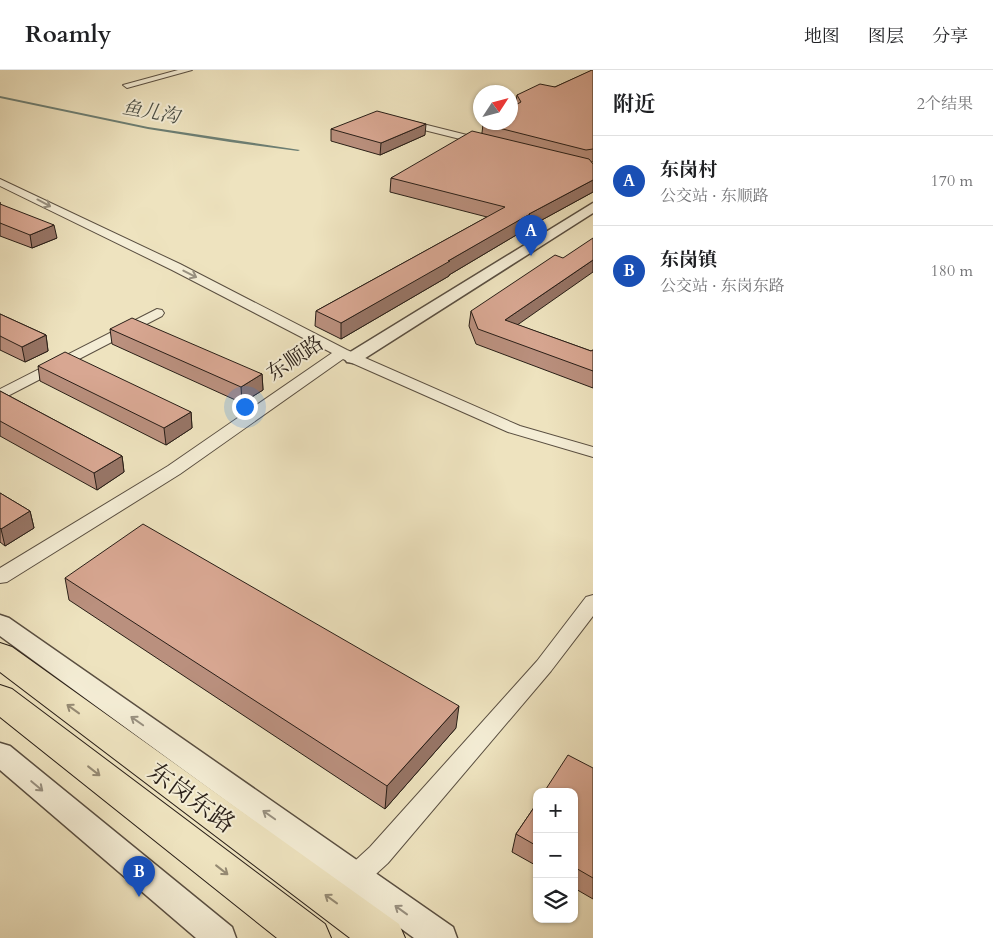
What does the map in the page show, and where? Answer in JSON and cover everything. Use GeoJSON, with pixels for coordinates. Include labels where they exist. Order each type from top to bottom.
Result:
{"type":"FeatureCollection","features":[{"type":"Feature","properties":{"kind":"main road","name":"东岗东路"},"geometry":{"type":"LineString","coordinates":[[0,655],[384,938]]}},
{"type":"Feature","properties":{"kind":"main road","name":"东岗东路"},"geometry":{"type":"LineString","coordinates":[[0,698],[310,938]]}},
{"type":"Feature","properties":{"kind":"street"},"geometry":{"type":"LineString","coordinates":[[128,85],[188,70]]}},
{"type":"Feature","properties":{"kind":"street"},"geometry":{"type":"LineString","coordinates":[[390,118],[496,145]]}},
{"type":"Feature","properties":{"kind":"street"},"geometry":{"type":"LineString","coordinates":[[0,182],[176,267],[347,356],[514,429],[593,452]]}},
{"type":"Feature","properties":{"kind":"street","name":"东顺路"},"geometry":{"type":"LineString","coordinates":[[0,577],[174,470],[347,356],[593,206]]}},
{"type":"Feature","properties":{"kind":"street"},"geometry":{"type":"LineString","coordinates":[[0,395],[157,313]]}},
{"type":"Feature","properties":{"kind":"street"},"geometry":{"type":"LineString","coordinates":[[355,877],[379,854],[537,674],[593,602]]}},
{"type":"Feature","properties":{"kind":"street"},"geometry":{"type":"LineString","coordinates":[[0,624],[441,938]]}},
{"type":"Feature","properties":{"kind":"street"},"geometry":{"type":"LineString","coordinates":[[0,754],[209,934]]}},
{"type":"Feature","properties":{"kind":"building"},"geometry":{"type":"Polygon","coordinates":[[[593,70],[593,149],[586,150],[507,130],[518,130],[518,104],[521,102],[518,95],[540,84],[555,87],[593,70]]]}},
{"type":"Feature","properties":{"kind":"building"},"geometry":{"type":"Polygon","coordinates":[[[377,111],[426,124],[381,143],[331,129],[377,111]]]}},
{"type":"Feature","properties":{"kind":"building"},"geometry":{"type":"Polygon","coordinates":[[[472,131],[589,159],[593,164],[593,180],[529,214],[341,323],[316,311],[505,207],[391,178],[472,131]]]}},
{"type":"Feature","properties":{"kind":"building"},"geometry":{"type":"Polygon","coordinates":[[[0,204],[54,225],[30,235],[0,223],[0,204]]]}},
{"type":"Feature","properties":{"kind":"building"},"geometry":{"type":"Polygon","coordinates":[[[593,238],[593,260],[505,320],[591,351],[593,350],[593,371],[478,329],[471,311],[555,255],[563,258],[593,238]]]}},
{"type":"Feature","properties":{"kind":"building"},"geometry":{"type":"Polygon","coordinates":[[[0,314],[46,335],[22,347],[0,336],[0,314]]]}},
{"type":"Feature","properties":{"kind":"building"},"geometry":{"type":"Polygon","coordinates":[[[132,318],[262,374],[241,387],[110,329],[132,318]]]}},
{"type":"Feature","properties":{"kind":"building"},"geometry":{"type":"Polygon","coordinates":[[[65,352],[191,412],[164,428],[38,366],[65,352]]]}},
{"type":"Feature","properties":{"kind":"building"},"geometry":{"type":"Polygon","coordinates":[[[0,391],[122,456],[94,473],[0,421],[0,391]]]}},
{"type":"Feature","properties":{"kind":"building"},"geometry":{"type":"Polygon","coordinates":[[[0,493],[30,511],[1,529],[0,528],[0,493]]]}},
{"type":"Feature","properties":{"kind":"building"},"geometry":{"type":"Polygon","coordinates":[[[143,524],[459,706],[387,786],[65,578],[143,524]]]}},
{"type":"Feature","properties":{"kind":"building"},"geometry":{"type":"Polygon","coordinates":[[[568,755],[593,768],[593,878],[578,869],[578,788],[547,788],[568,755]]]}},
{"type":"Feature","properties":{"kind":"building"},"geometry":{"type":"Polygon","coordinates":[[[533,809],[533,844],[516,834],[533,809]]]}},
{"type":"Feature","properties":{"kind":"waterway","name":"鱼儿沟"},"geometry":{"type":"LineString","coordinates":[[0,97],[148,128],[298,150]]}},
{"type":"Feature","properties":{"kind":"place","name":"东岗村"},"geometry":{"type":"Point","coordinates":[531,256]}},
{"type":"Feature","properties":{"kind":"place","name":"东岗镇"},"geometry":{"type":"Point","coordinates":[139,897]}}]}
